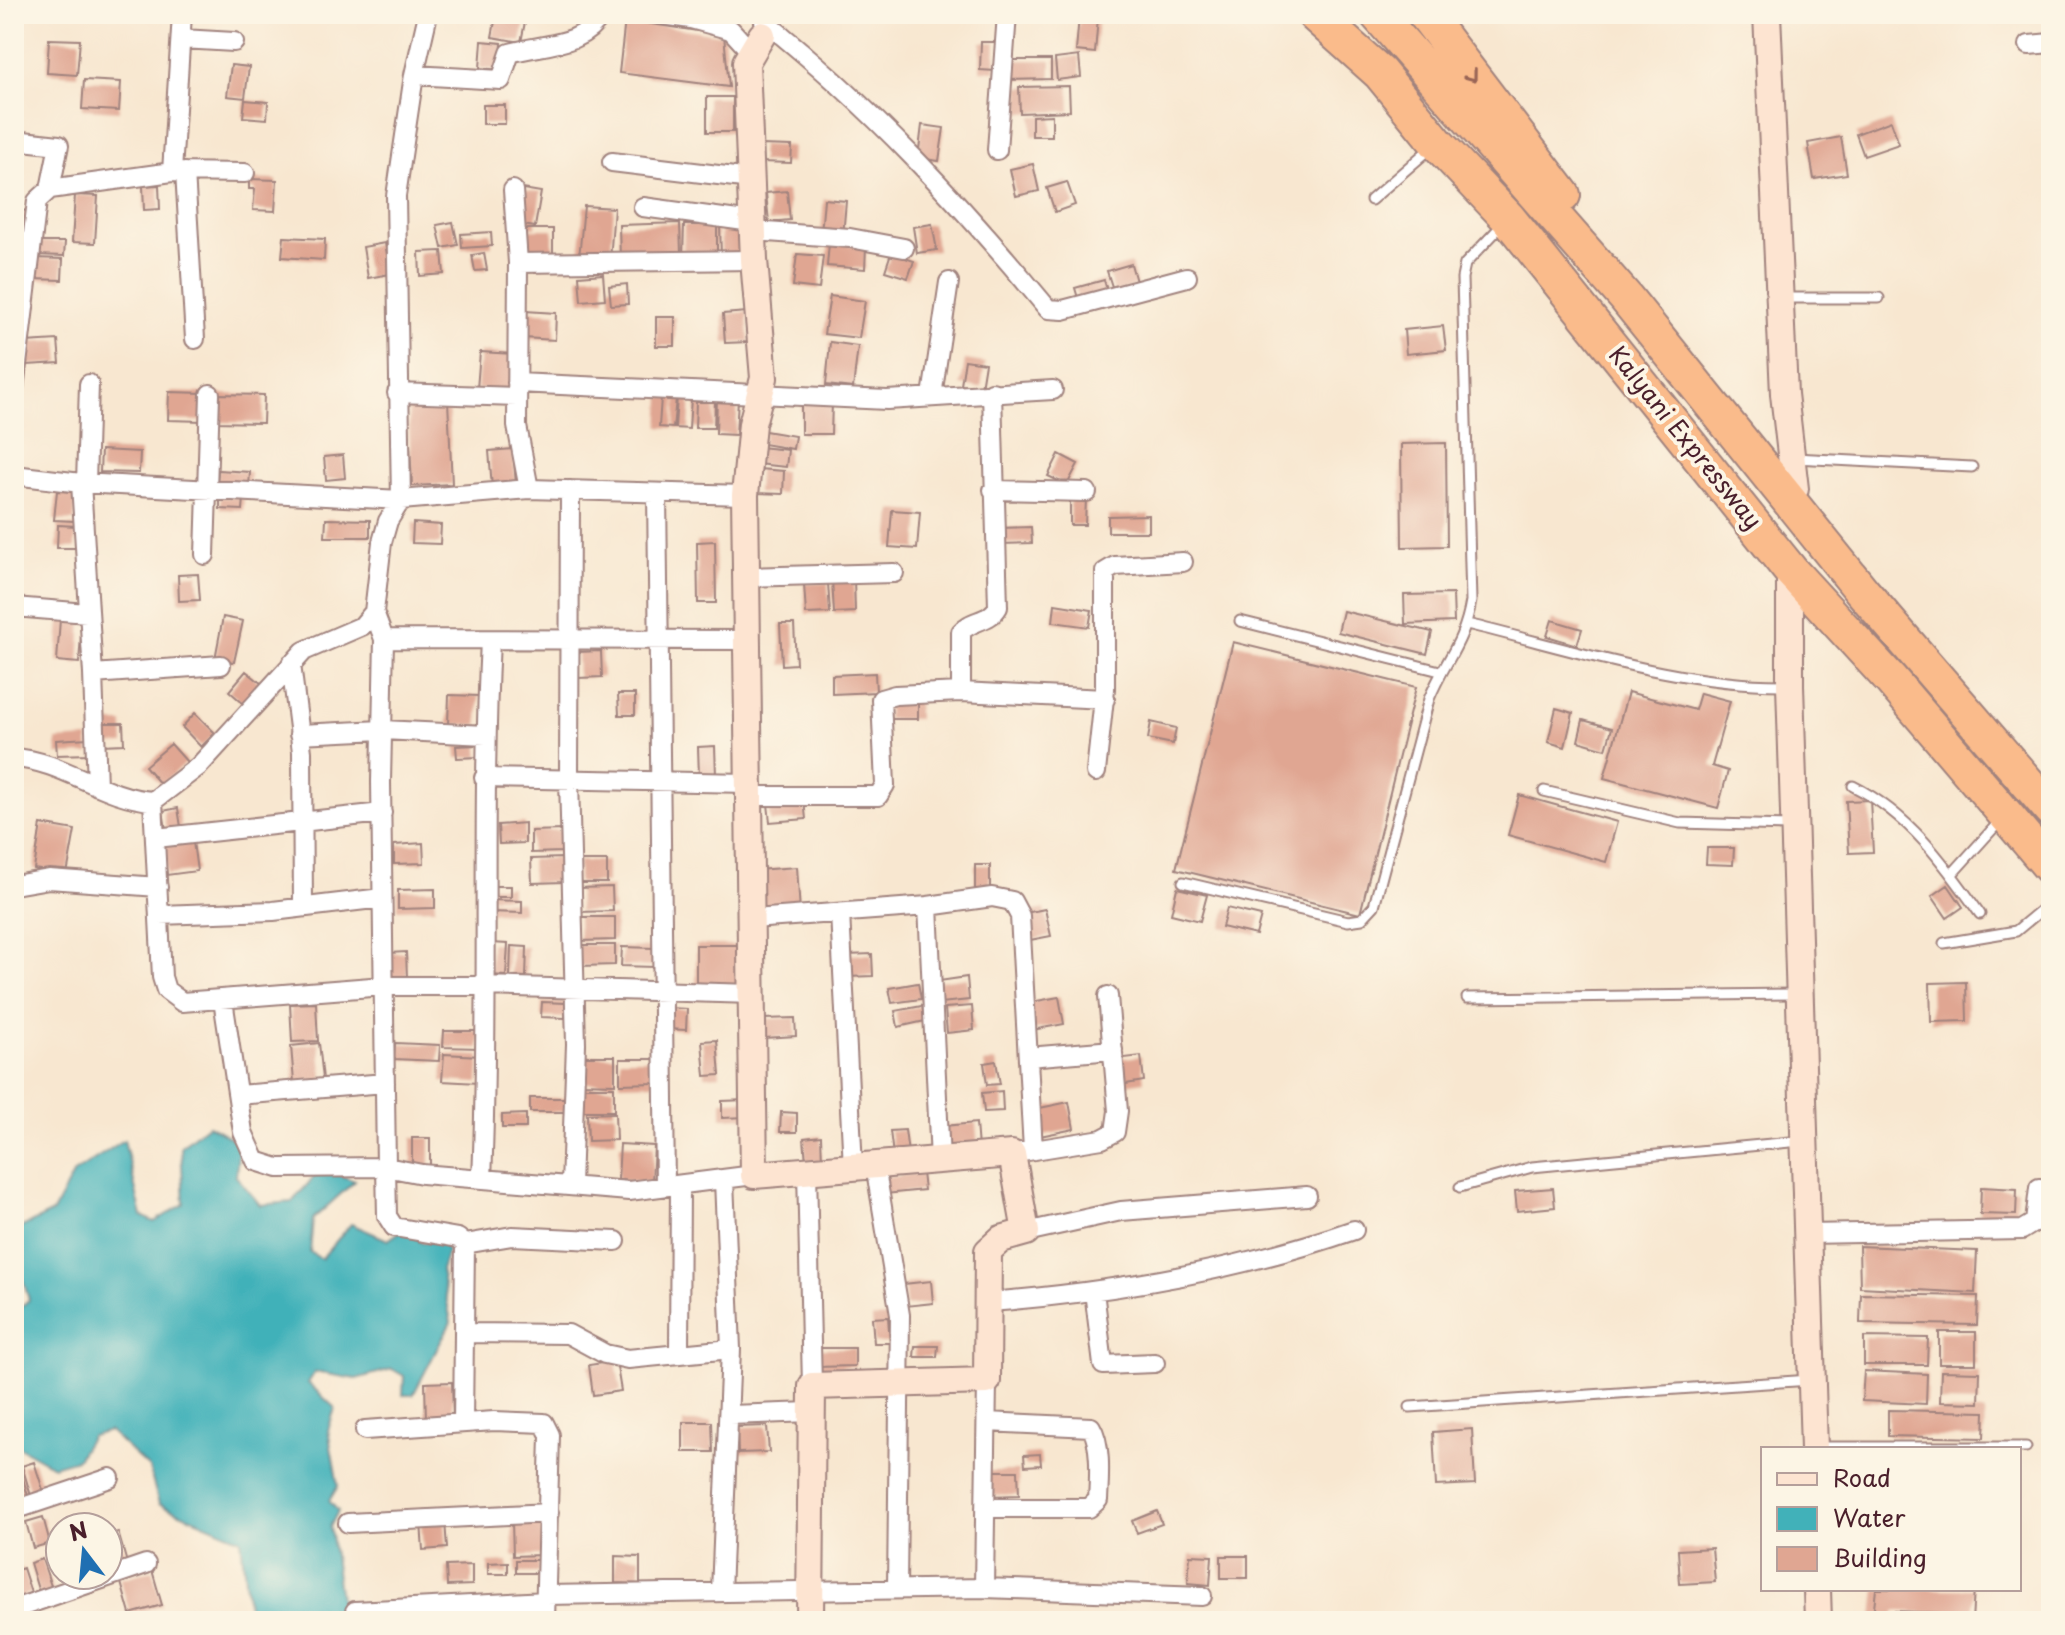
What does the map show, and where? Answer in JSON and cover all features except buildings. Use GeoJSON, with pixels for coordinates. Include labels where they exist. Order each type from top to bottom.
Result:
{"type":"FeatureCollection","features":[{"type":"Feature","properties":{"kind":"highway","name":"Kalyani Expressway"},"geometry":{"type":"LineString","coordinates":[[1314,14],[1380,73],[1437,143],[1508,218],[1790,570],[1891,680],[2051,868]]}},
{"type":"Feature","properties":{"kind":"highway"},"geometry":{"type":"LineString","coordinates":[[1350,14],[1514,203],[2051,845]]}},
{"type":"Feature","properties":{"kind":"highway"},"geometry":{"type":"LineString","coordinates":[[1377,14],[1626,298],[1862,591],[2051,810]]}},
{"type":"Feature","properties":{"kind":"highway"},"geometry":{"type":"LineString","coordinates":[[1425,14],[1642,298],[1793,473],[2051,789]]}},
{"type":"Feature","properties":{"kind":"street"},"geometry":{"type":"LineString","coordinates":[[182,14],[179,172],[195,339]]}},
{"type":"Feature","properties":{"kind":"street"},"geometry":{"type":"LineString","coordinates":[[428,14],[414,75],[396,196],[401,500],[388,521],[382,542],[374,612],[384,639],[382,898],[387,1216],[394,1227],[458,1238],[465,1244],[463,1423]]}},
{"type":"Feature","properties":{"kind":"street"},"geometry":{"type":"LineString","coordinates":[[414,75],[501,80],[510,53],[571,42],[595,27],[602,14]]}},
{"type":"Feature","properties":{"kind":"street"},"geometry":{"type":"LineString","coordinates":[[656,14],[691,16],[731,30],[760,34],[830,75],[974,219],[1048,309],[1063,310],[1187,277]]}},
{"type":"Feature","properties":{"kind":"street"},"geometry":{"type":"LineString","coordinates":[[997,150],[1007,14]]}},
{"type":"Feature","properties":{"kind":"street"},"geometry":{"type":"LineString","coordinates":[[1767,14],[1780,298],[1793,473]]}},
{"type":"Feature","properties":{"kind":"street"},"geometry":{"type":"LineString","coordinates":[[754,1175],[745,495],[757,395],[764,378],[752,226],[746,62],[760,34]]}},
{"type":"Feature","properties":{"kind":"street"},"geometry":{"type":"LineString","coordinates":[[182,39],[234,42]]}},
{"type":"Feature","properties":{"kind":"street"},"geometry":{"type":"LineString","coordinates":[[2029,45],[2051,43]]}},
{"type":"Feature","properties":{"kind":"street"},"geometry":{"type":"LineString","coordinates":[[14,140],[59,145],[50,189]]}},
{"type":"Feature","properties":{"kind":"street"},"geometry":{"type":"LineString","coordinates":[[612,162],[751,179]]}},
{"type":"Feature","properties":{"kind":"street"},"geometry":{"type":"LineString","coordinates":[[14,389],[37,201],[50,189],[179,172],[245,173]]}},
{"type":"Feature","properties":{"kind":"street"},"geometry":{"type":"LineString","coordinates":[[513,190],[518,263],[517,426],[529,489]]}},
{"type":"Feature","properties":{"kind":"street"},"geometry":{"type":"LineString","coordinates":[[643,207],[904,248]]}},
{"type":"Feature","properties":{"kind":"street"},"geometry":{"type":"LineString","coordinates":[[518,263],[754,260]]}},
{"type":"Feature","properties":{"kind":"street"},"geometry":{"type":"LineString","coordinates":[[932,396],[949,282]]}},
{"type":"Feature","properties":{"kind":"street"},"geometry":{"type":"LineString","coordinates":[[89,384],[83,483],[97,786]]}},
{"type":"Feature","properties":{"kind":"street"},"geometry":{"type":"LineString","coordinates":[[397,393],[517,390],[887,400],[1053,390]]}},
{"type":"Feature","properties":{"kind":"street"},"geometry":{"type":"LineString","coordinates":[[961,692],[961,632],[971,623],[988,618],[998,607],[992,392]]}},
{"type":"Feature","properties":{"kind":"street"},"geometry":{"type":"LineString","coordinates":[[205,555],[210,394]]}},
{"type":"Feature","properties":{"kind":"street"},"geometry":{"type":"LineString","coordinates":[[14,475],[83,483],[401,500],[529,489],[745,495]]}},
{"type":"Feature","properties":{"kind":"street"},"geometry":{"type":"LineString","coordinates":[[570,490],[569,779],[576,1044],[571,1185]]}},
{"type":"Feature","properties":{"kind":"street"},"geometry":{"type":"LineString","coordinates":[[993,490],[1087,492]]}},
{"type":"Feature","properties":{"kind":"street"},"geometry":{"type":"LineString","coordinates":[[657,493],[664,990],[679,1354]]}},
{"type":"Feature","properties":{"kind":"street"},"geometry":{"type":"LineString","coordinates":[[1096,772],[1105,699],[1105,572],[1115,566],[1183,562]]}},
{"type":"Feature","properties":{"kind":"street"},"geometry":{"type":"LineString","coordinates":[[1790,570],[1790,685],[1802,1141],[1814,1379],[1814,1447]]}},
{"type":"Feature","properties":{"kind":"street"},"geometry":{"type":"LineString","coordinates":[[747,577],[894,573]]}},
{"type":"Feature","properties":{"kind":"street"},"geometry":{"type":"LineString","coordinates":[[14,607],[87,613]]}},
{"type":"Feature","properties":{"kind":"street"},"geometry":{"type":"LineString","coordinates":[[14,758],[45,763],[129,799],[153,801],[199,766],[291,664],[319,642],[362,626],[374,612]]}},
{"type":"Feature","properties":{"kind":"street"},"geometry":{"type":"LineString","coordinates":[[384,639],[747,640]]}},
{"type":"Feature","properties":{"kind":"street"},"geometry":{"type":"LineString","coordinates":[[482,1179],[484,778],[490,640]]}},
{"type":"Feature","properties":{"kind":"street"},"geometry":{"type":"LineString","coordinates":[[291,664],[299,734],[303,905]]}},
{"type":"Feature","properties":{"kind":"street"},"geometry":{"type":"LineString","coordinates":[[93,674],[221,665]]}},
{"type":"Feature","properties":{"kind":"street"},"geometry":{"type":"LineString","coordinates":[[484,778],[660,783],[878,796],[885,785],[881,699],[895,695],[961,692],[1105,699]]}},
{"type":"Feature","properties":{"kind":"street"},"geometry":{"type":"LineString","coordinates":[[299,734],[382,730],[486,735]]}},
{"type":"Feature","properties":{"kind":"street"},"geometry":{"type":"LineString","coordinates":[[153,801],[162,977],[166,990],[182,1002],[384,986],[753,994]]}},
{"type":"Feature","properties":{"kind":"street"},"geometry":{"type":"LineString","coordinates":[[156,838],[382,813]]}},
{"type":"Feature","properties":{"kind":"street"},"geometry":{"type":"LineString","coordinates":[[14,885],[49,879],[158,887]]}},
{"type":"Feature","properties":{"kind":"street"},"geometry":{"type":"LineString","coordinates":[[752,919],[928,906],[1003,897],[1018,908],[1028,1057],[1022,1152],[1026,1232]]}},
{"type":"Feature","properties":{"kind":"street"},"geometry":{"type":"LineString","coordinates":[[159,915],[273,911],[303,905],[382,898]]}},
{"type":"Feature","properties":{"kind":"street"},"geometry":{"type":"LineString","coordinates":[[928,906],[940,1161]]}},
{"type":"Feature","properties":{"kind":"street"},"geometry":{"type":"LineString","coordinates":[[840,913],[864,1166],[898,1296],[897,1589]]}},
{"type":"Feature","properties":{"kind":"street"},"geometry":{"type":"LineString","coordinates":[[223,1000],[246,1144],[256,1161],[267,1166],[386,1167],[422,1174],[629,1191],[754,1175],[1022,1152],[1102,1139],[1115,1132],[1118,1111],[1108,996]]}},
{"type":"Feature","properties":{"kind":"street"},"geometry":{"type":"LineString","coordinates":[[1028,1057],[1113,1050]]}},
{"type":"Feature","properties":{"kind":"street"},"geometry":{"type":"LineString","coordinates":[[238,1095],[385,1083]]}},
{"type":"Feature","properties":{"kind":"street"},"geometry":{"type":"LineString","coordinates":[[807,1171],[812,1386],[810,1621]]}},
{"type":"Feature","properties":{"kind":"street"},"geometry":{"type":"LineString","coordinates":[[721,1592],[731,1349],[724,1180]]}},
{"type":"Feature","properties":{"kind":"street"},"geometry":{"type":"LineString","coordinates":[[1807,1234],[2022,1230],[2035,1222],[2039,1188]]}},
{"type":"Feature","properties":{"kind":"street"},"geometry":{"type":"LineString","coordinates":[[984,1588],[990,1302],[988,1251],[1001,1239],[1121,1211],[1307,1196]]}},
{"type":"Feature","properties":{"kind":"street"},"geometry":{"type":"LineString","coordinates":[[990,1302],[1094,1291],[1219,1269],[1292,1251],[1354,1230]]}},
{"type":"Feature","properties":{"kind":"street"},"geometry":{"type":"LineString","coordinates":[[465,1244],[512,1236],[616,1241]]}},
{"type":"Feature","properties":{"kind":"street"},"geometry":{"type":"LineString","coordinates":[[1094,1291],[1103,1365],[1155,1363]]}},
{"type":"Feature","properties":{"kind":"street"},"geometry":{"type":"LineString","coordinates":[[466,1333],[568,1334],[616,1358],[731,1349]]}},
{"type":"Feature","properties":{"kind":"street"},"geometry":{"type":"LineString","coordinates":[[812,1386],[987,1381]]}},
{"type":"Feature","properties":{"kind":"street"},"geometry":{"type":"LineString","coordinates":[[729,1415],[811,1412]]}},
{"type":"Feature","properties":{"kind":"street"},"geometry":{"type":"LineString","coordinates":[[985,1508],[1089,1508],[1098,1500],[1099,1490],[1097,1443],[1091,1427],[987,1422]]}},
{"type":"Feature","properties":{"kind":"street"},"geometry":{"type":"LineString","coordinates":[[365,1430],[463,1423],[544,1423],[550,1435],[545,1621]]}},
{"type":"Feature","properties":{"kind":"street"},"geometry":{"type":"LineString","coordinates":[[14,1510],[110,1478]]}},
{"type":"Feature","properties":{"kind":"street"},"geometry":{"type":"LineString","coordinates":[[348,1523],[549,1513]]}},
{"type":"Feature","properties":{"kind":"street"},"geometry":{"type":"LineString","coordinates":[[14,1609],[146,1564]]}},
{"type":"Feature","properties":{"kind":"street"},"geometry":{"type":"LineString","coordinates":[[355,1611],[546,1598],[721,1592],[984,1588],[1202,1596]]}},
{"type":"Feature","properties":{"kind":"street"},"geometry":{"type":"LineString","coordinates":[[1817,1591],[1818,1621]]}},
{"type":"Feature","properties":{"kind":"lane"},"geometry":{"type":"LineString","coordinates":[[1371,200],[1437,143]]}},
{"type":"Feature","properties":{"kind":"lane"},"geometry":{"type":"LineString","coordinates":[[1183,882],[1334,919],[1348,921],[1370,914],[1429,699],[1440,671],[1461,642],[1467,624],[1471,601],[1462,278],[1465,264],[1508,218]]}},
{"type":"Feature","properties":{"kind":"lane"},"geometry":{"type":"LineString","coordinates":[[1780,298],[1879,298]]}},
{"type":"Feature","properties":{"kind":"lane"},"geometry":{"type":"LineString","coordinates":[[1793,473],[1972,467]]}},
{"type":"Feature","properties":{"kind":"lane"},"geometry":{"type":"LineString","coordinates":[[1240,621],[1440,671]]}},
{"type":"Feature","properties":{"kind":"lane"},"geometry":{"type":"LineString","coordinates":[[1467,624],[1689,677],[1738,685],[1790,685]]}},
{"type":"Feature","properties":{"kind":"lane"},"geometry":{"type":"LineString","coordinates":[[1853,786],[1902,816],[1952,874],[1980,914]]}},
{"type":"Feature","properties":{"kind":"lane"},"geometry":{"type":"LineString","coordinates":[[1544,791],[1680,823],[1795,826]]}},
{"type":"Feature","properties":{"kind":"lane"},"geometry":{"type":"LineString","coordinates":[[1952,874],[2005,816]]}},
{"type":"Feature","properties":{"kind":"lane"},"geometry":{"type":"LineString","coordinates":[[1944,943],[2016,931],[2051,902]]}},
{"type":"Feature","properties":{"kind":"lane"},"geometry":{"type":"LineString","coordinates":[[1467,998],[1799,994]]}},
{"type":"Feature","properties":{"kind":"lane"},"geometry":{"type":"LineString","coordinates":[[1460,1187],[1532,1167],[1802,1141]]}},
{"type":"Feature","properties":{"kind":"lane"},"geometry":{"type":"LineString","coordinates":[[1410,1407],[1814,1379]]}},
{"type":"Feature","properties":{"kind":"lane"},"geometry":{"type":"LineString","coordinates":[[2021,1447],[2026,1447]]}},
{"type":"Feature","properties":{"kind":"water"},"geometry":{"type":"Polygon","coordinates":[[[208,1125],[239,1142],[236,1176],[260,1205],[292,1202],[322,1168],[355,1181],[313,1219],[310,1252],[321,1259],[351,1224],[388,1240],[405,1228],[422,1243],[444,1240],[447,1252],[441,1270],[451,1322],[413,1395],[403,1395],[404,1376],[392,1369],[356,1379],[315,1372],[308,1383],[335,1408],[328,1430],[338,1486],[329,1501],[338,1511],[330,1527],[343,1621],[242,1621],[248,1609],[241,1539],[159,1504],[149,1468],[109,1431],[91,1436],[77,1459],[53,1466],[14,1444],[14,1312],[29,1300],[14,1249],[18,1229],[53,1212],[74,1173],[124,1140],[142,1216],[154,1222],[184,1204],[181,1146],[208,1125]]]}}]}
